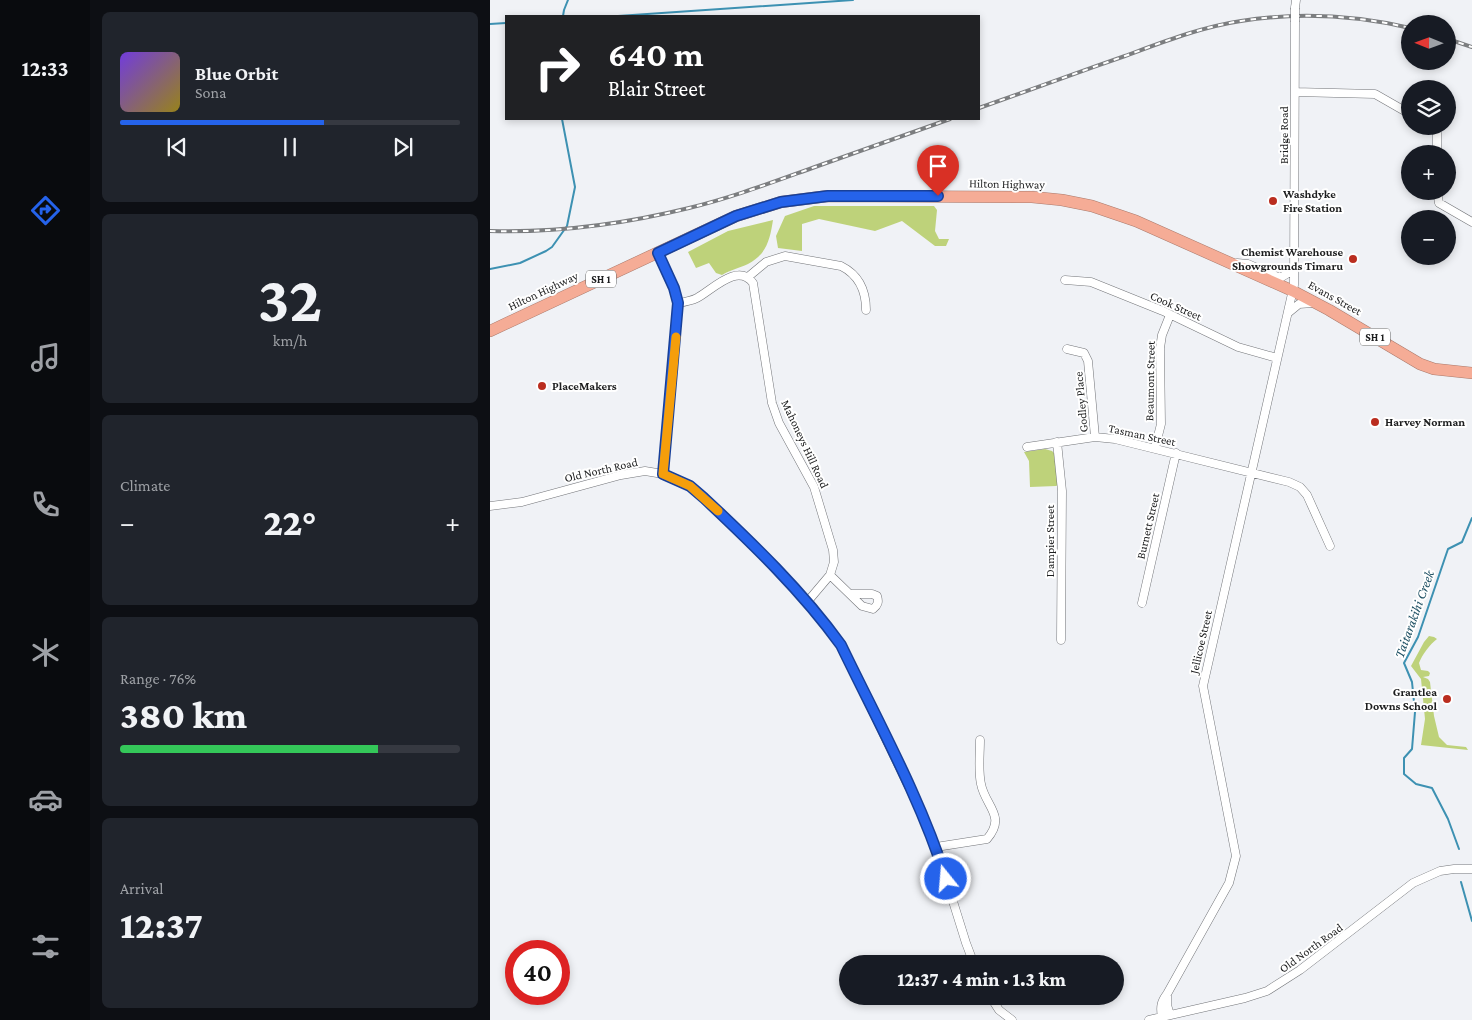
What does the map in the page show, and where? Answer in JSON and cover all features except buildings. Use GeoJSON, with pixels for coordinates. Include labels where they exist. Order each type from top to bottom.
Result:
{"type":"FeatureCollection","features":[{"type":"Feature","properties":{"kind":"highway","name":"Hilton Highway"},"geometry":{"type":"LineString","coordinates":[[490,331],[736,216],[766,206],[797,199],[843,196],[1032,197],[1077,202],[1114,213],[1293,291]]}},
{"type":"Feature","properties":{"kind":"highway","name":"Evans Street"},"geometry":{"type":"LineString","coordinates":[[1293,291],[1420,364],[1434,369],[1472,373]]}},
{"type":"Feature","properties":{"kind":"street","name":"Bridge Road"},"geometry":{"type":"LineString","coordinates":[[1293,291],[1295,269],[1296,4]]}},
{"type":"Feature","properties":{"kind":"street"},"geometry":{"type":"LineString","coordinates":[[1295,92],[1375,94],[1401,109]]}},
{"type":"Feature","properties":{"kind":"street"},"geometry":{"type":"LineString","coordinates":[[1439,200],[1472,222]]}},
{"type":"Feature","properties":{"kind":"street"},"geometry":{"type":"LineString","coordinates":[[658,253],[674,288],[678,303],[663,474]]}},
{"type":"Feature","properties":{"kind":"street"},"geometry":{"type":"LineString","coordinates":[[678,303],[694,300],[733,276],[743,275],[748,277],[766,262],[785,256],[841,266],[856,277],[862,286],[866,310]]}},
{"type":"Feature","properties":{"kind":"street"},"geometry":{"type":"LineString","coordinates":[[1229,262],[1248,264],[1280,278],[1295,269]]}},
{"type":"Feature","properties":{"kind":"street","name":"Mahoneys Hill Road"},"geometry":{"type":"LineString","coordinates":[[748,277],[754,287],[760,335],[775,414],[814,487],[834,557],[830,575]]}},
{"type":"Feature","properties":{"kind":"street","name":"Cook Street"},"geometry":{"type":"LineString","coordinates":[[1065,280],[1091,282],[1170,315],[1238,347],[1277,358]]}},
{"type":"Feature","properties":{"kind":"street","name":"Jellicoe Street"},"geometry":{"type":"LineString","coordinates":[[1166,1016],[1160,1004],[1229,883],[1234,868],[1236,856],[1203,686],[1293,291]]}},
{"type":"Feature","properties":{"kind":"street"},"geometry":{"type":"LineString","coordinates":[[1288,313],[1294,306],[1315,303]]}},
{"type":"Feature","properties":{"kind":"street","name":"Beaumont Street"},"geometry":{"type":"LineString","coordinates":[[1155,448],[1161,424],[1160,348],[1162,335],[1170,315]]}},
{"type":"Feature","properties":{"kind":"street","name":"Godley Place"},"geometry":{"type":"LineString","coordinates":[[1067,349],[1084,353],[1088,361],[1095,437]]}},
{"type":"Feature","properties":{"kind":"street","name":"Tasman Street"},"geometry":{"type":"LineString","coordinates":[[1026,447],[1095,437],[1122,440],[1289,482],[1300,487],[1307,494],[1330,546]]}},
{"type":"Feature","properties":{"kind":"street","name":"Dampier Street"},"geometry":{"type":"LineString","coordinates":[[1057,442],[1062,491],[1061,640]]}},
{"type":"Feature","properties":{"kind":"street","name":"Burnett Street"},"geometry":{"type":"LineString","coordinates":[[1142,603],[1176,453]]}},
{"type":"Feature","properties":{"kind":"street","name":"Old North Road"},"geometry":{"type":"LineString","coordinates":[[490,506],[522,502],[631,473],[646,471],[663,474],[690,486],[704,498],[808,601],[841,645],[936,846],[971,955]]}},
{"type":"Feature","properties":{"kind":"street"},"geometry":{"type":"LineString","coordinates":[[808,601],[830,575],[850,594]]}},
{"type":"Feature","properties":{"kind":"street"},"geometry":{"type":"LineString","coordinates":[[936,846],[986,839],[995,825],[995,814],[981,785],[980,740]]}},
{"type":"Feature","properties":{"kind":"street","name":"Old North Road"},"geometry":{"type":"LineString","coordinates":[[1149,1020],[1245,998],[1267,991],[1300,970],[1413,883],[1440,871],[1472,869]]}},
{"type":"Feature","properties":{"kind":"street"},"geometry":{"type":"LineString","coordinates":[[996,1005],[1012,1020]]}},
{"type":"Feature","properties":{"kind":"green space"},"geometry":{"type":"Polygon","coordinates":[[[814,206],[934,206],[937,210],[935,231],[939,239],[949,239],[946,246],[935,246],[902,221],[875,231],[819,219],[802,224],[802,251],[778,248],[776,236],[785,216],[814,206]]]}},
{"type":"Feature","properties":{"kind":"green space"},"geometry":{"type":"Polygon","coordinates":[[[773,220],[769,240],[760,256],[748,264],[722,275],[716,273],[709,263],[696,268],[688,252],[728,231],[773,220]]]}},
{"type":"Feature","properties":{"kind":"green space"},"geometry":{"type":"Polygon","coordinates":[[[1045,449],[1054,453],[1058,485],[1030,487],[1029,461],[1024,452],[1045,449]]]}},
{"type":"Feature","properties":{"kind":"green space"},"geometry":{"type":"Polygon","coordinates":[[[1429,636],[1437,639],[1426,650],[1419,663],[1421,670],[1430,673],[1429,676],[1423,677],[1430,682],[1434,716],[1439,737],[1447,745],[1466,747],[1468,750],[1421,745],[1425,719],[1421,679],[1411,666],[1429,636]]]}},
{"type":"Feature","properties":{"kind":"waterway"},"geometry":{"type":"LineString","coordinates":[[563,15],[568,0]]}},
{"type":"Feature","properties":{"kind":"waterway"},"geometry":{"type":"LineString","coordinates":[[633,15],[853,0]]}},
{"type":"Feature","properties":{"kind":"waterway"},"geometry":{"type":"LineString","coordinates":[[490,24],[505,23]]}},
{"type":"Feature","properties":{"kind":"waterway"},"geometry":{"type":"LineString","coordinates":[[490,269],[520,263],[546,251],[552,247],[567,226],[575,187],[562,120]]}},
{"type":"Feature","properties":{"kind":"waterway","name":"Taitarakihi Creek"},"geometry":{"type":"LineString","coordinates":[[1459,849],[1448,819],[1432,788],[1416,784],[1404,774],[1404,758],[1412,749],[1415,712],[1412,682],[1404,663],[1418,637],[1448,549],[1462,542],[1472,518]]}},
{"type":"Feature","properties":{"kind":"waterway","name":"Taitarakihi Creek"},"geometry":{"type":"LineString","coordinates":[[1461,882],[1472,921]]}},
{"type":"Feature","properties":{"kind":"railway"},"geometry":{"type":"LineString","coordinates":[[980,108],[1168,40],[1241,21],[1284,16],[1326,16],[1368,20],[1401,26]]}},
{"type":"Feature","properties":{"kind":"railway"},"geometry":{"type":"LineString","coordinates":[[1456,42],[1472,47]]}},
{"type":"Feature","properties":{"kind":"railway"},"geometry":{"type":"LineString","coordinates":[[490,231],[565,229],[640,219],[689,208],[752,189],[947,120]]}},
{"type":"Feature","properties":{"kind":"slow traffic"},"geometry":{"type":"LineString","coordinates":[[676,337],[663,474],[690,486],[718,511]]}},
{"type":"Feature","properties":{"kind":"place","name":"Washdyke Fire Station"},"geometry":{"type":"Point","coordinates":[1273,201]}},
{"type":"Feature","properties":{"kind":"place","name":"Chemist Warehouse Showgrounds Timaru"},"geometry":{"type":"Point","coordinates":[1353,259]}},
{"type":"Feature","properties":{"kind":"place","name":"PlaceMakers"},"geometry":{"type":"Point","coordinates":[542,386]}},
{"type":"Feature","properties":{"kind":"place","name":"Harvey Norman"},"geometry":{"type":"Point","coordinates":[1375,422]}},
{"type":"Feature","properties":{"kind":"place","name":"Grantlea Downs School"},"geometry":{"type":"Point","coordinates":[1447,699]}},
{"type":"Feature","properties":{"kind":"route"},"geometry":{"type":"LineString","coordinates":[[938,196],[828,196],[781,202],[736,216],[658,253],[677,295],[678,303],[663,474],[690,486],[716,509],[808,601],[841,645],[936,846],[946,879]]}}]}
